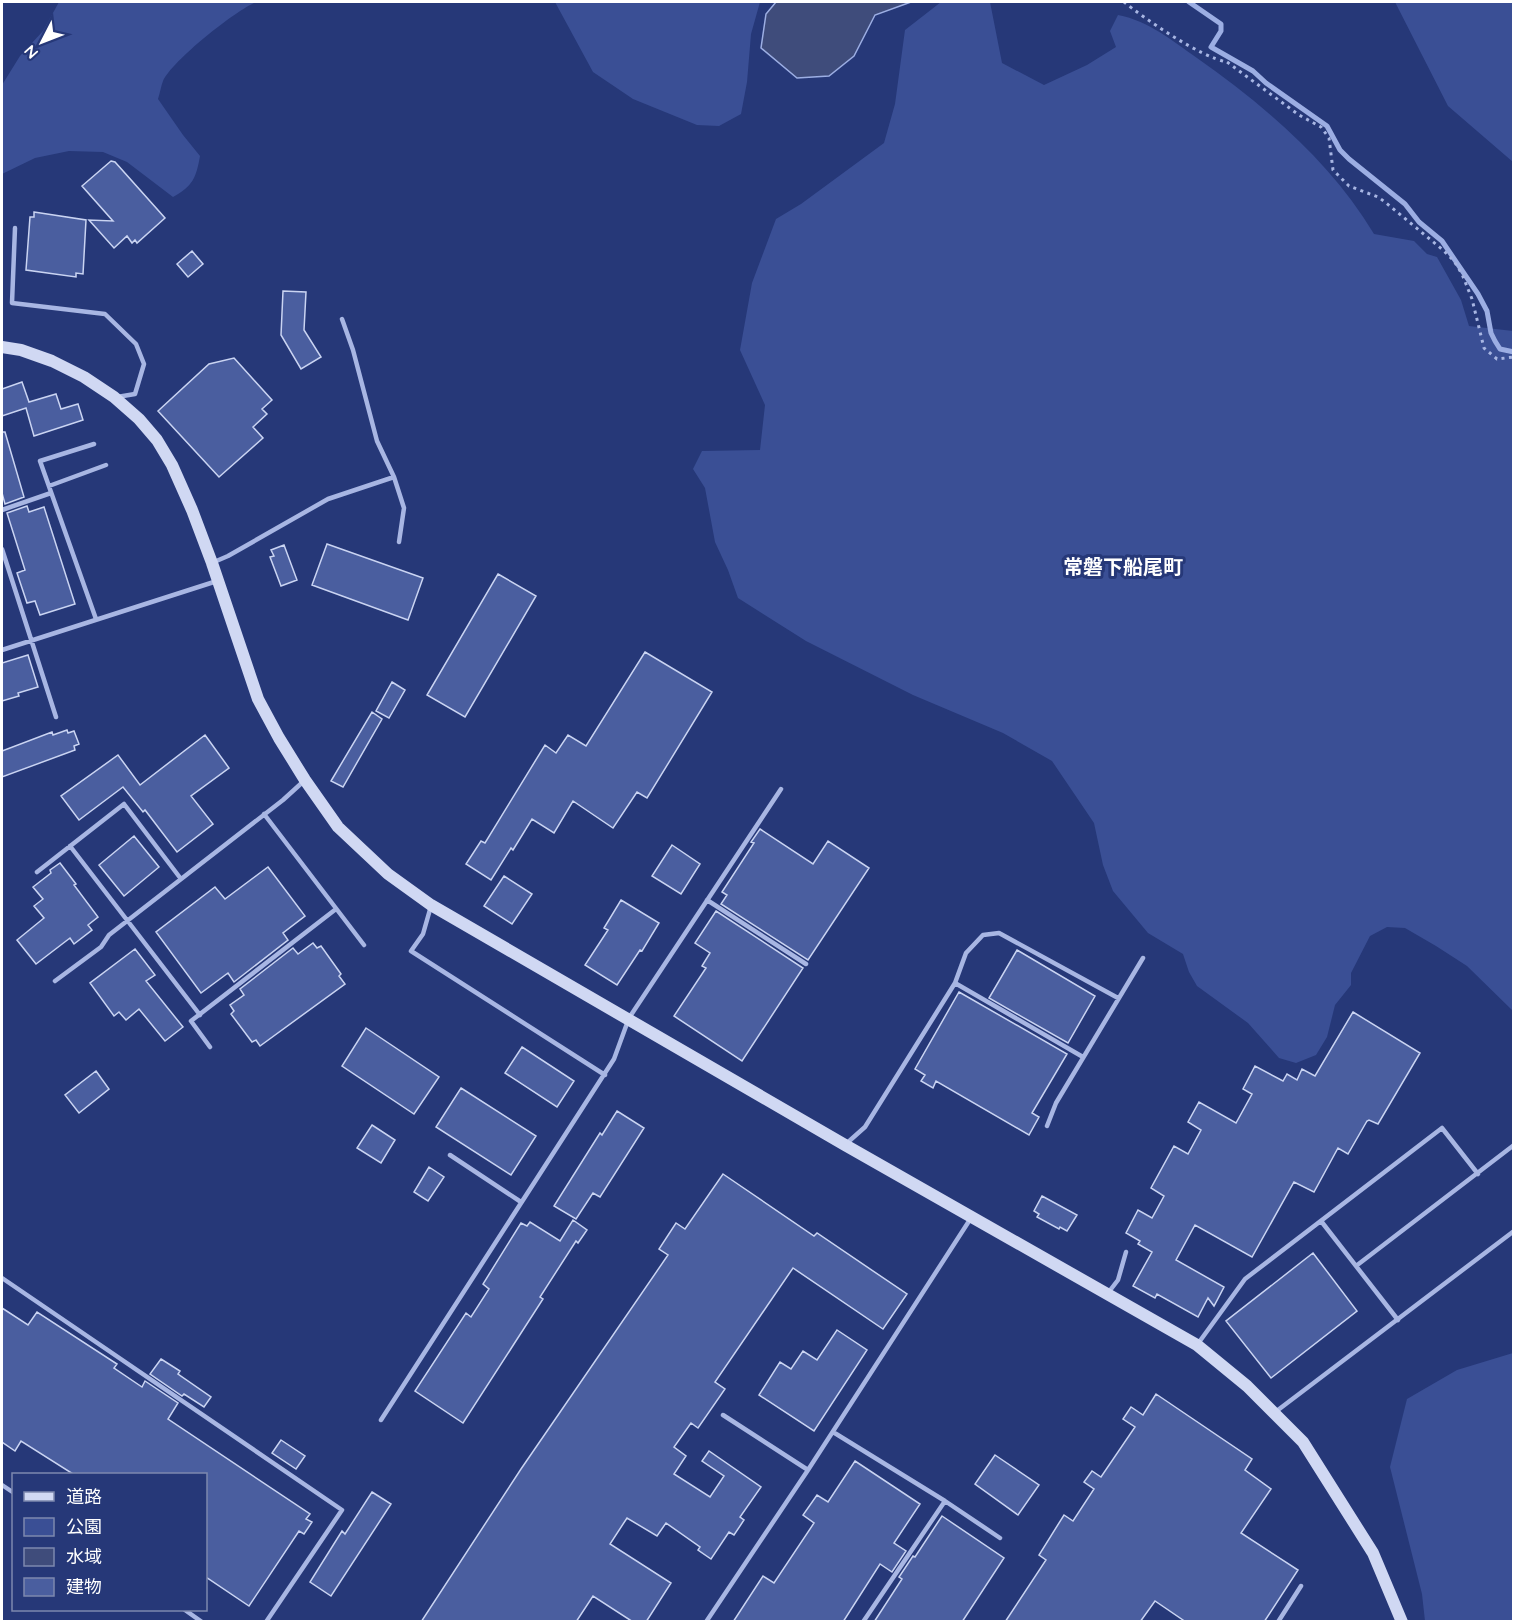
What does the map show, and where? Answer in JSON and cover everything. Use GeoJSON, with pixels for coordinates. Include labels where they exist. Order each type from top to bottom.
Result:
{"type":"FeatureCollection","features":[{"type":"Feature","properties":{"kind":"street"},"geometry":{"type":"LineString","coordinates":[[2,347],[21,350],[84,377],[114,397],[140,419],[157,440],[172,465],[212,563],[258,699],[305,780],[339,827],[388,874],[431,905],[845,1145],[1197,1345],[1247,1386],[1303,1442],[1347,1508],[1373,1553],[1402,1622]]}},
{"type":"Feature","properties":{"kind":"lane"},"geometry":{"type":"LineString","coordinates":[[15,228],[12,303],[105,314],[136,344],[144,364],[135,394],[114,397]]}},
{"type":"Feature","properties":{"kind":"lane"},"geometry":{"type":"LineString","coordinates":[[342,319],[353,350],[377,441],[394,477],[404,508],[399,543]]}},
{"type":"Feature","properties":{"kind":"lane"},"geometry":{"type":"LineString","coordinates":[[94,444],[40,461],[96,619]]}},
{"type":"Feature","properties":{"kind":"lane"},"geometry":{"type":"LineString","coordinates":[[49,486],[106,465]]}},
{"type":"Feature","properties":{"kind":"lane"},"geometry":{"type":"LineString","coordinates":[[212,563],[328,499],[394,477]]}},
{"type":"Feature","properties":{"kind":"lane"},"geometry":{"type":"LineString","coordinates":[[2,510],[51,493]]}},
{"type":"Feature","properties":{"kind":"lane"},"geometry":{"type":"LineString","coordinates":[[2,549],[56,717]]}},
{"type":"Feature","properties":{"kind":"lane"},"geometry":{"type":"LineString","coordinates":[[2,650],[217,581]]}},
{"type":"Feature","properties":{"kind":"lane"},"geometry":{"type":"LineString","coordinates":[[55,981],[102,947],[109,935],[127,920],[305,780]]}},
{"type":"Feature","properties":{"kind":"lane"},"geometry":{"type":"LineString","coordinates":[[381,1420],[605,1075],[614,1059],[629,1018],[781,789]]}},
{"type":"Feature","properties":{"kind":"lane"},"geometry":{"type":"LineString","coordinates":[[37,872],[124,804],[181,879]]}},
{"type":"Feature","properties":{"kind":"lane"},"geometry":{"type":"LineString","coordinates":[[264,814],[364,945]]}},
{"type":"Feature","properties":{"kind":"lane"},"geometry":{"type":"LineString","coordinates":[[70,846],[200,1015]]}},
{"type":"Feature","properties":{"kind":"lane"},"geometry":{"type":"LineString","coordinates":[[707,900],[806,964]]}},
{"type":"Feature","properties":{"kind":"lane"},"geometry":{"type":"LineString","coordinates":[[431,905],[423,934],[411,951],[605,1075]]}},
{"type":"Feature","properties":{"kind":"lane"},"geometry":{"type":"LineString","coordinates":[[210,1047],[191,1021],[336,909]]}},
{"type":"Feature","properties":{"kind":"lane"},"geometry":{"type":"LineString","coordinates":[[845,1145],[865,1126],[955,982],[966,953],[983,935],[999,933],[1118,998]]}},
{"type":"Feature","properties":{"kind":"lane"},"geometry":{"type":"LineString","coordinates":[[1047,1126],[1056,1103],[1143,958]]}},
{"type":"Feature","properties":{"kind":"lane"},"geometry":{"type":"LineString","coordinates":[[955,982],[1083,1057]]}},
{"type":"Feature","properties":{"kind":"lane"},"geometry":{"type":"LineString","coordinates":[[1197,1345],[1245,1279],[1442,1128],[1478,1174]]}},
{"type":"Feature","properties":{"kind":"lane"},"geometry":{"type":"LineString","coordinates":[[1356,1266],[1514,1145]]}},
{"type":"Feature","properties":{"kind":"lane"},"geometry":{"type":"LineString","coordinates":[[450,1155],[521,1202]]}},
{"type":"Feature","properties":{"kind":"lane"},"geometry":{"type":"LineString","coordinates":[[706,1622],[973,1216]]}},
{"type":"Feature","properties":{"kind":"lane"},"geometry":{"type":"LineString","coordinates":[[1322,1221],[1398,1320]]}},
{"type":"Feature","properties":{"kind":"lane"},"geometry":{"type":"LineString","coordinates":[[1274,1413],[1514,1231]]}},
{"type":"Feature","properties":{"kind":"lane"},"geometry":{"type":"LineString","coordinates":[[1108,1293],[1118,1280],[1126,1251]]}},
{"type":"Feature","properties":{"kind":"lane"},"geometry":{"type":"LineString","coordinates":[[2,1278],[342,1510],[266,1622]]}},
{"type":"Feature","properties":{"kind":"lane"},"geometry":{"type":"LineString","coordinates":[[723,1415],[808,1470]]}},
{"type":"Feature","properties":{"kind":"lane"},"geometry":{"type":"LineString","coordinates":[[833,1432],[1000,1538]]}},
{"type":"Feature","properties":{"kind":"lane"},"geometry":{"type":"LineString","coordinates":[[862,1622],[945,1501]]}},
{"type":"Feature","properties":{"kind":"lane"},"geometry":{"type":"LineString","coordinates":[[1278,1622],[1301,1586]]}},
{"type":"Feature","properties":{"kind":"lane"},"geometry":{"type":"LineString","coordinates":[[186,1611],[200,1621]]}},
{"type":"Feature","properties":{"kind":"path"},"geometry":{"type":"LineString","coordinates":[[1124,2],[1186,44],[1227,62],[1299,115],[1321,127],[1329,138],[1332,170],[1349,186],[1378,197],[1448,255],[1466,282],[1484,348],[1497,359],[1514,357]]}},
{"type":"Feature","properties":{"kind":"green space"},"geometry":{"type":"Polygon","coordinates":[[[59,2],[256,2],[205,37],[179,61],[163,81],[158,99],[200,156],[192,181],[180,193],[173,197],[127,162],[103,152],[69,151],[35,158],[2,174],[2,85],[20,56],[43,31],[59,2]]]}},
{"type":"Feature","properties":{"kind":"green space"},"geometry":{"type":"Polygon","coordinates":[[[555,2],[760,2],[751,34],[747,82],[741,114],[719,126],[697,125],[633,99],[593,72],[555,2]]]}},
{"type":"Feature","properties":{"kind":"green space"},"geometry":{"type":"Polygon","coordinates":[[[941,2],[990,2],[1002,63],[1044,85],[1087,65],[1116,47],[1110,31],[1118,15],[1140,22],[1159,32],[1222,76],[1295,137],[1338,183],[1374,234],[1414,241],[1427,254],[1437,257],[1461,300],[1469,326],[1513,331],[1513,1011],[1467,966],[1405,928],[1387,927],[1370,936],[1351,973],[1351,985],[1335,1005],[1327,1037],[1316,1055],[1296,1063],[1279,1058],[1248,1023],[1197,986],[1183,954],[1148,933],[1113,891],[1103,865],[1094,823],[1052,761],[1003,733],[913,695],[806,641],[738,598],[715,542],[705,488],[693,469],[702,451],[760,450],[765,405],[740,350],[752,283],[776,219],[801,204],[884,143],[895,104],[905,30],[941,2]]]}},
{"type":"Feature","properties":{"kind":"green space"},"geometry":{"type":"Polygon","coordinates":[[[1395,2],[1513,2],[1513,162],[1448,106],[1395,2]]]}},
{"type":"Feature","properties":{"kind":"green space"},"geometry":{"type":"Polygon","coordinates":[[[1513,1353],[1513,1621],[1425,1621],[1422,1594],[1390,1467],[1407,1399],[1457,1370],[1513,1353]]]}},
{"type":"Feature","properties":{"kind":"water"},"geometry":{"type":"Polygon","coordinates":[[[776,2],[911,2],[875,15],[854,56],[829,76],[797,78],[761,48],[766,14],[776,2]]]}},
{"type":"Feature","properties":{"kind":"building"},"geometry":{"type":"Polygon","coordinates":[[[111,161],[115,162],[165,218],[137,243],[135,240],[132,243],[127,236],[114,248],[89,220],[113,221],[82,186],[111,161]]]}},
{"type":"Feature","properties":{"kind":"building"},"geometry":{"type":"Polygon","coordinates":[[[34,212],[86,220],[83,274],[76,273],[76,277],[26,270],[30,217],[34,217],[34,212]]]}},
{"type":"Feature","properties":{"kind":"building"},"geometry":{"type":"Polygon","coordinates":[[[192,251],[203,264],[188,277],[177,264],[192,251]]]}},
{"type":"Feature","properties":{"kind":"building"},"geometry":{"type":"Polygon","coordinates":[[[283,291],[306,292],[304,330],[321,357],[301,369],[281,335],[283,291]]]}},
{"type":"Feature","properties":{"kind":"building"},"geometry":{"type":"Polygon","coordinates":[[[234,358],[272,400],[262,409],[267,414],[253,427],[263,438],[219,477],[158,411],[209,364],[234,358]]]}},
{"type":"Feature","properties":{"kind":"building"},"geometry":{"type":"Polygon","coordinates":[[[22,382],[29,402],[56,394],[61,409],[78,404],[83,420],[34,436],[26,408],[2,416],[2,389],[22,382]]]}},
{"type":"Feature","properties":{"kind":"building"},"geometry":{"type":"Polygon","coordinates":[[[2,432],[5,432],[24,497],[5,504],[2,493],[2,432]]]}},
{"type":"Feature","properties":{"kind":"building"},"geometry":{"type":"Polygon","coordinates":[[[27,506],[29,512],[44,507],[75,604],[40,615],[35,601],[27,603],[17,573],[25,570],[7,513],[27,506]]]}},
{"type":"Feature","properties":{"kind":"building"},"geometry":{"type":"Polygon","coordinates":[[[327,544],[423,578],[408,620],[312,585],[327,544]]]}},
{"type":"Feature","properties":{"kind":"building"},"geometry":{"type":"Polygon","coordinates":[[[284,545],[297,580],[281,586],[270,557],[274,556],[271,550],[284,545]]]}},
{"type":"Feature","properties":{"kind":"building"},"geometry":{"type":"Polygon","coordinates":[[[498,574],[536,596],[465,717],[427,695],[498,574]]]}},
{"type":"Feature","properties":{"kind":"building"},"geometry":{"type":"Polygon","coordinates":[[[645,652],[712,692],[647,798],[637,792],[613,828],[573,801],[554,833],[532,819],[491,880],[466,864],[481,841],[485,843],[545,745],[556,753],[568,735],[586,746],[645,652]]]}},
{"type":"Feature","properties":{"kind":"building"},"geometry":{"type":"Polygon","coordinates":[[[28,655],[38,687],[2,701],[2,663],[28,655]]]}},
{"type":"Feature","properties":{"kind":"building"},"geometry":{"type":"Polygon","coordinates":[[[392,682],[405,690],[389,718],[376,711],[392,682]]]}},
{"type":"Feature","properties":{"kind":"building"},"geometry":{"type":"Polygon","coordinates":[[[372,712],[382,719],[343,787],[331,781],[372,712]]]}},
{"type":"Feature","properties":{"kind":"building"},"geometry":{"type":"Polygon","coordinates":[[[67,730],[68,733],[74,731],[79,744],[74,746],[75,750],[2,777],[2,751],[52,732],[53,735],[67,730]]]}},
{"type":"Feature","properties":{"kind":"building"},"geometry":{"type":"Polygon","coordinates":[[[205,735],[229,768],[191,796],[213,824],[177,852],[145,810],[143,812],[123,787],[79,820],[61,796],[118,755],[140,785],[205,735]]]}},
{"type":"Feature","properties":{"kind":"building"},"geometry":{"type":"Polygon","coordinates":[[[760,829],[813,864],[828,841],[869,868],[808,960],[721,904],[727,895],[722,892],[754,843],[751,842],[760,829]]]}},
{"type":"Feature","properties":{"kind":"building"},"geometry":{"type":"Polygon","coordinates":[[[134,836],[159,867],[124,896],[99,865],[134,836]]]}},
{"type":"Feature","properties":{"kind":"building"},"geometry":{"type":"Polygon","coordinates":[[[672,845],[700,864],[681,894],[652,876],[672,845]]]}},
{"type":"Feature","properties":{"kind":"building"},"geometry":{"type":"Polygon","coordinates":[[[60,863],[98,917],[88,925],[92,930],[74,944],[70,938],[36,964],[17,940],[44,918],[34,906],[43,899],[33,887],[60,863]]]}},
{"type":"Feature","properties":{"kind":"building"},"geometry":{"type":"Polygon","coordinates":[[[268,867],[305,916],[283,933],[288,940],[234,982],[228,973],[201,993],[156,932],[215,887],[225,899],[268,867]]]}},
{"type":"Feature","properties":{"kind":"building"},"geometry":{"type":"Polygon","coordinates":[[[504,876],[532,894],[512,924],[484,906],[504,876]]]}},
{"type":"Feature","properties":{"kind":"building"},"geometry":{"type":"Polygon","coordinates":[[[621,900],[659,923],[617,985],[585,965],[608,930],[604,928],[621,900]]]}},
{"type":"Feature","properties":{"kind":"building"},"geometry":{"type":"Polygon","coordinates":[[[716,911],[803,968],[742,1061],[674,1016],[706,968],[702,966],[710,953],[695,943],[716,911]]]}},
{"type":"Feature","properties":{"kind":"building"},"geometry":{"type":"Polygon","coordinates":[[[313,943],[317,948],[321,946],[341,974],[339,976],[345,984],[260,1046],[256,1040],[252,1042],[231,1014],[234,1011],[230,1005],[244,995],[240,989],[293,948],[298,954],[313,943]]]}},
{"type":"Feature","properties":{"kind":"building"},"geometry":{"type":"Polygon","coordinates":[[[135,949],[155,975],[146,981],[183,1027],[165,1041],[139,1009],[126,1020],[119,1012],[114,1016],[90,983],[135,949]]]}},
{"type":"Feature","properties":{"kind":"building"},"geometry":{"type":"Polygon","coordinates":[[[1017,950],[1095,996],[1068,1043],[989,998],[1017,950]]]}},
{"type":"Feature","properties":{"kind":"building"},"geometry":{"type":"Polygon","coordinates":[[[959,992],[1067,1054],[1032,1113],[1039,1117],[1029,1135],[936,1081],[933,1088],[921,1081],[925,1075],[915,1069],[959,992]]]}},
{"type":"Feature","properties":{"kind":"building"},"geometry":{"type":"Polygon","coordinates":[[[1353,1012],[1420,1053],[1378,1124],[1367,1121],[1348,1154],[1338,1148],[1314,1192],[1294,1182],[1252,1257],[1195,1225],[1176,1260],[1224,1287],[1214,1306],[1208,1298],[1198,1317],[1157,1294],[1155,1298],[1133,1286],[1152,1252],[1138,1244],[1140,1241],[1126,1233],[1138,1210],[1152,1218],[1164,1196],[1151,1188],[1174,1146],[1188,1154],[1201,1130],[1188,1122],[1199,1102],[1236,1123],[1252,1094],[1243,1089],[1255,1066],[1283,1081],[1287,1074],[1297,1080],[1302,1069],[1315,1076],[1353,1012]]]}},
{"type":"Feature","properties":{"kind":"building"},"geometry":{"type":"Polygon","coordinates":[[[366,1028],[439,1077],[414,1114],[342,1066],[366,1028]]]}},
{"type":"Feature","properties":{"kind":"building"},"geometry":{"type":"Polygon","coordinates":[[[522,1047],[574,1081],[557,1107],[505,1073],[522,1047]]]}},
{"type":"Feature","properties":{"kind":"building"},"geometry":{"type":"Polygon","coordinates":[[[96,1071],[109,1089],[79,1113],[65,1095],[96,1071]]]}},
{"type":"Feature","properties":{"kind":"building"},"geometry":{"type":"Polygon","coordinates":[[[461,1088],[536,1136],[511,1175],[436,1127],[461,1088]]]}},
{"type":"Feature","properties":{"kind":"building"},"geometry":{"type":"Polygon","coordinates":[[[617,1111],[644,1128],[600,1197],[593,1193],[576,1219],[554,1206],[600,1133],[602,1135],[617,1111]]]}},
{"type":"Feature","properties":{"kind":"building"},"geometry":{"type":"Polygon","coordinates":[[[372,1125],[395,1140],[381,1163],[357,1148],[372,1125]]]}},
{"type":"Feature","properties":{"kind":"building"},"geometry":{"type":"Polygon","coordinates":[[[429,1167],[444,1177],[428,1201],[414,1192],[429,1167]]]}},
{"type":"Feature","properties":{"kind":"building"},"geometry":{"type":"Polygon","coordinates":[[[723,1174],[814,1236],[817,1233],[907,1294],[883,1329],[793,1268],[715,1382],[725,1389],[698,1428],[691,1423],[674,1447],[686,1456],[674,1474],[710,1497],[724,1476],[702,1461],[709,1451],[761,1487],[740,1517],[744,1520],[734,1535],[729,1532],[711,1559],[698,1550],[700,1547],[666,1523],[657,1536],[627,1518],[610,1544],[671,1583],[646,1622],[633,1622],[593,1596],[576,1622],[421,1622],[521,1469],[668,1255],[659,1249],[676,1223],[685,1229],[723,1174]]]}},
{"type":"Feature","properties":{"kind":"building"},"geometry":{"type":"Polygon","coordinates":[[[1042,1196],[1077,1215],[1067,1231],[1037,1217],[1039,1214],[1034,1211],[1042,1196]]]}},
{"type":"Feature","properties":{"kind":"building"},"geometry":{"type":"Polygon","coordinates":[[[573,1220],[587,1230],[578,1243],[576,1241],[540,1297],[543,1299],[463,1423],[415,1391],[466,1313],[471,1317],[489,1289],[483,1284],[521,1223],[527,1226],[530,1222],[560,1241],[573,1220]]]}},
{"type":"Feature","properties":{"kind":"building"},"geometry":{"type":"Polygon","coordinates":[[[1313,1253],[1357,1311],[1271,1378],[1226,1321],[1313,1253]]]}},
{"type":"Feature","properties":{"kind":"building"},"geometry":{"type":"Polygon","coordinates":[[[2,1308],[28,1325],[37,1312],[117,1364],[114,1368],[142,1387],[145,1381],[178,1403],[168,1419],[310,1514],[306,1519],[312,1522],[304,1534],[299,1531],[249,1606],[207,1578],[207,1473],[71,1473],[21,1441],[15,1451],[2,1442],[2,1308]]]}},
{"type":"Feature","properties":{"kind":"building"},"geometry":{"type":"Polygon","coordinates":[[[837,1330],[867,1350],[814,1431],[759,1395],[780,1362],[791,1369],[803,1351],[817,1360],[837,1330]]]}},
{"type":"Feature","properties":{"kind":"building"},"geometry":{"type":"Polygon","coordinates":[[[161,1359],[180,1371],[178,1374],[211,1397],[204,1407],[184,1394],[182,1396],[150,1374],[161,1359]]]}},
{"type":"Feature","properties":{"kind":"building"},"geometry":{"type":"Polygon","coordinates":[[[1156,1394],[1252,1459],[1245,1470],[1271,1489],[1241,1533],[1298,1570],[1264,1622],[1186,1622],[1155,1601],[1140,1622],[1005,1622],[1046,1560],[1039,1555],[1064,1515],[1073,1521],[1094,1489],[1084,1482],[1092,1471],[1101,1477],[1135,1427],[1123,1419],[1131,1407],[1143,1415],[1156,1394]]]}},
{"type":"Feature","properties":{"kind":"building"},"geometry":{"type":"Polygon","coordinates":[[[281,1440],[305,1456],[296,1469],[272,1453],[281,1440]]]}},
{"type":"Feature","properties":{"kind":"building"},"geometry":{"type":"Polygon","coordinates":[[[995,1455],[1039,1485],[1018,1515],[975,1484],[995,1455]]]}},
{"type":"Feature","properties":{"kind":"building"},"geometry":{"type":"Polygon","coordinates":[[[855,1461],[920,1504],[894,1543],[906,1551],[892,1572],[880,1564],[843,1622],[733,1622],[763,1576],[774,1583],[814,1523],[803,1515],[817,1495],[828,1502],[855,1461]]]}},
{"type":"Feature","properties":{"kind":"building"},"geometry":{"type":"Polygon","coordinates":[[[372,1492],[391,1504],[331,1596],[310,1582],[342,1531],[345,1534],[372,1492]]]}},
{"type":"Feature","properties":{"kind":"building"},"geometry":{"type":"Polygon","coordinates":[[[942,1516],[1004,1558],[962,1622],[874,1622],[902,1579],[899,1577],[942,1516]]]}},
{"type":"Feature","properties":{"kind":"waterway"},"geometry":{"type":"LineString","coordinates":[[1189,2],[1221,24],[1221,31],[1211,47],[1253,71],[1266,83],[1327,126],[1340,150],[1405,204],[1419,222],[1442,241],[1478,294],[1487,311],[1491,333],[1500,349],[1514,352]]}},
{"type":"Feature","properties":{"kind":"district","name":"常磐下船尾町"},"geometry":{"type":"Point","coordinates":[1123,567]}}]}
